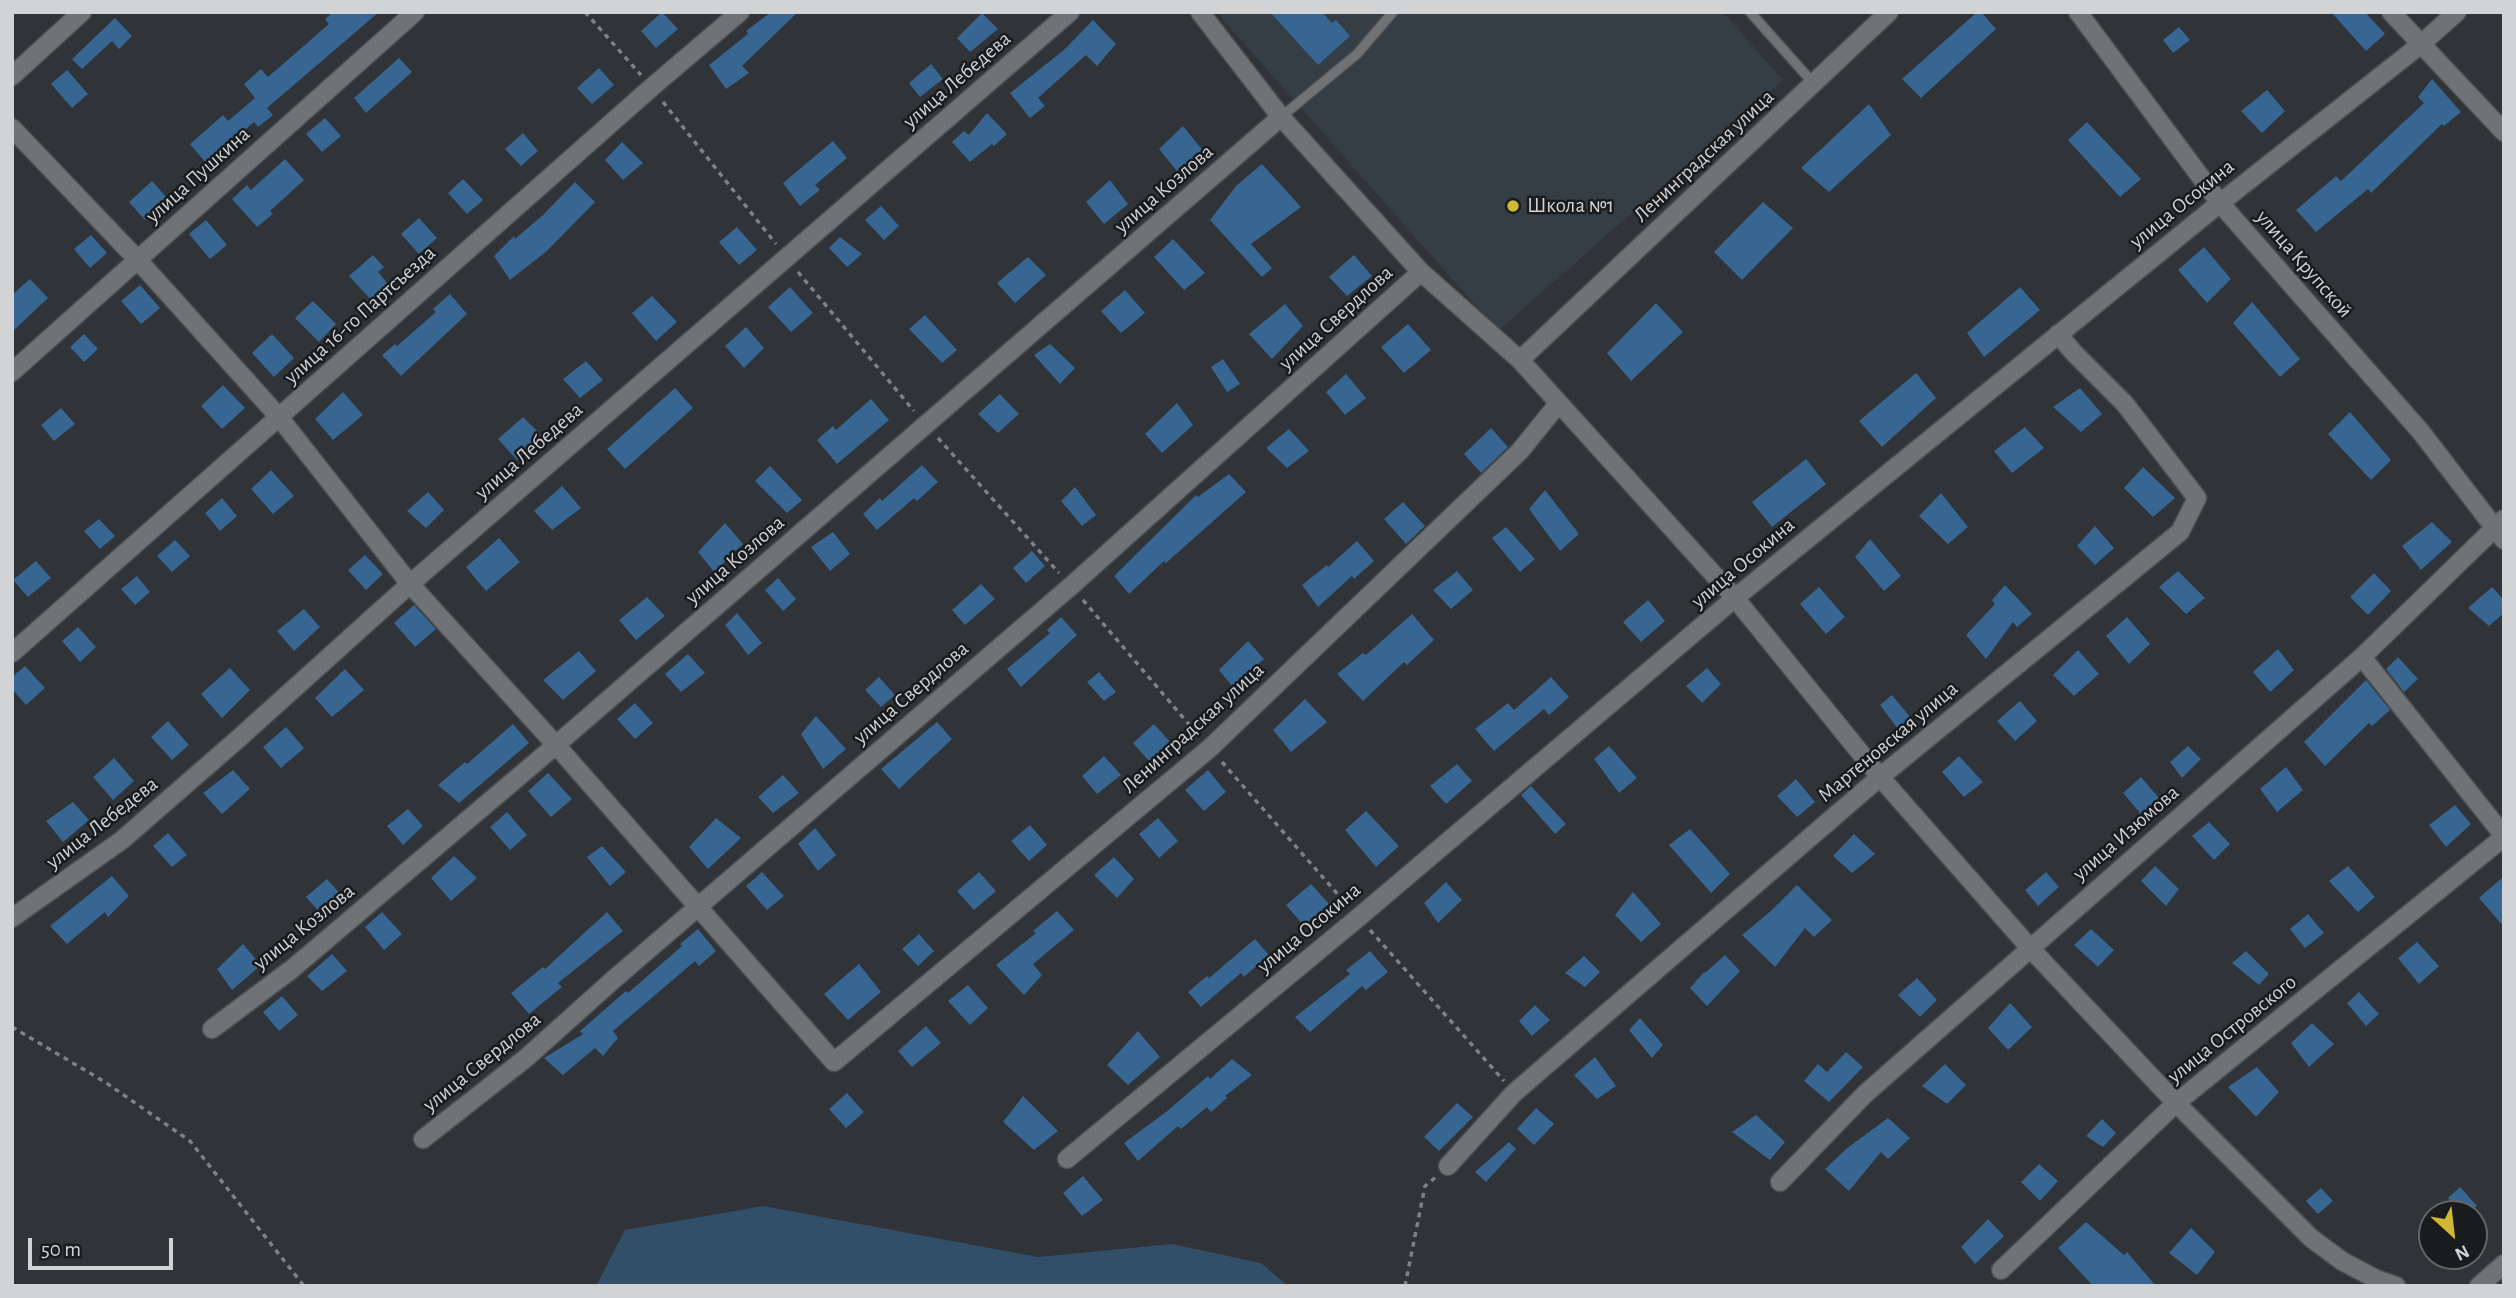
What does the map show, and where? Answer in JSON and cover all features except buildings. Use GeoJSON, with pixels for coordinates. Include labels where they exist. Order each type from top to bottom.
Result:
{"type":"FeatureCollection","features":[{"type":"Feature","properties":{"kind":"street"},"geometry":{"type":"LineString","coordinates":[[12,76],[82,12]]}},
{"type":"Feature","properties":{"kind":"street","name":"улица Пушкина"},"geometry":{"type":"LineString","coordinates":[[12,372],[415,12]]}},
{"type":"Feature","properties":{"kind":"street","name":"улица 16-го Партсъезда"},"geometry":{"type":"LineString","coordinates":[[12,653],[740,12]]}},
{"type":"Feature","properties":{"kind":"street","name":"улица Лебедева"},"geometry":{"type":"LineString","coordinates":[[12,918],[122,840],[410,584],[1070,12]]}},
{"type":"Feature","properties":{"kind":"street"},"geometry":{"type":"LineString","coordinates":[[1200,12],[1281,117],[1421,272],[1520,360],[1735,598],[1880,777],[2030,948],[2176,1103],[2311,1238],[2342,1261],[2396,1286]]}},
{"type":"Feature","properties":{"kind":"street","name":"Ленинградская улица"},"geometry":{"type":"LineString","coordinates":[[1520,360],[1889,12]]}},
{"type":"Feature","properties":{"kind":"street","name":"улица Крупской"},"geometry":{"type":"LineString","coordinates":[[2078,12],[2220,203],[2421,432],[2500,529]]}},
{"type":"Feature","properties":{"kind":"street"},"geometry":{"type":"LineString","coordinates":[[2391,12],[2504,132]]}},
{"type":"Feature","properties":{"kind":"street","name":"улица Осокина"},"geometry":{"type":"LineString","coordinates":[[1067,1159],[1359,917],[1735,598],[2220,203],[2420,45],[2457,12]]}},
{"type":"Feature","properties":{"kind":"street","name":"улица Козлова"},"geometry":{"type":"LineString","coordinates":[[212,1029],[292,969],[556,745],[1281,117]]}},
{"type":"Feature","properties":{"kind":"street"},"geometry":{"type":"LineString","coordinates":[[12,128],[137,259],[279,417],[410,584],[556,745],[697,907]]}},
{"type":"Feature","properties":{"kind":"street","name":"улица Свердлова"},"geometry":{"type":"LineString","coordinates":[[423,1139],[526,1058],[697,907],[1071,586],[1421,272]]}},
{"type":"Feature","properties":{"kind":"street","name":"Мартеновская улица"},"geometry":{"type":"LineString","coordinates":[[1448,1166],[1514,1093],[1880,777],[2180,532],[2197,498],[2125,404],[2073,352],[2059,334]]}},
{"type":"Feature","properties":{"kind":"street","name":"Ленинградская улица"},"geometry":{"type":"LineString","coordinates":[[697,907],[834,1062],[1210,748],[1520,451],[1558,404]]}},
{"type":"Feature","properties":{"kind":"street","name":"улица Изюмова"},"geometry":{"type":"LineString","coordinates":[[1780,1182],[1865,1094],[2362,657],[2500,529]]}},
{"type":"Feature","properties":{"kind":"street"},"geometry":{"type":"LineString","coordinates":[[2362,657],[2504,836]]}},
{"type":"Feature","properties":{"kind":"street","name":"улица Островского"},"geometry":{"type":"LineString","coordinates":[[2001,1270],[2176,1103],[2504,836]]}},
{"type":"Feature","properties":{"kind":"street"},"geometry":{"type":"LineString","coordinates":[[2479,1286],[2504,1264]]}},
{"type":"Feature","properties":{"kind":"lane"},"geometry":{"type":"LineString","coordinates":[[1281,117],[1357,54],[1393,12]]}},
{"type":"Feature","properties":{"kind":"lane"},"geometry":{"type":"LineString","coordinates":[[1750,12],[1814,84]]}},
{"type":"Feature","properties":{"kind":"path"},"geometry":{"type":"LineString","coordinates":[[585,12],[652,87],[787,258],[926,425],[1071,586],[1514,1093]]}},
{"type":"Feature","properties":{"kind":"path"},"geometry":{"type":"LineString","coordinates":[[12,1027],[106,1082],[190,1141],[304,1286]]}},
{"type":"Feature","properties":{"kind":"path"},"geometry":{"type":"LineString","coordinates":[[1405,1286],[1426,1186],[1448,1166]]}},
{"type":"Feature","properties":{"kind":"shaded area","name":"Школа №1"},"geometry":{"type":"Polygon","coordinates":[[[1216,12],[1723,12],[1783,80],[1498,331],[1216,12]]]}},
{"type":"Feature","properties":{"kind":"shaded area"},"geometry":{"type":"Polygon","coordinates":[[[763,1206],[1038,1257],[1172,1244],[1261,1263],[1288,1286],[596,1286],[625,1230],[763,1206]]]}},
{"type":"Feature","properties":{"kind":"place","name":"Школа №1"},"geometry":{"type":"Point","coordinates":[1513,206]}}]}
